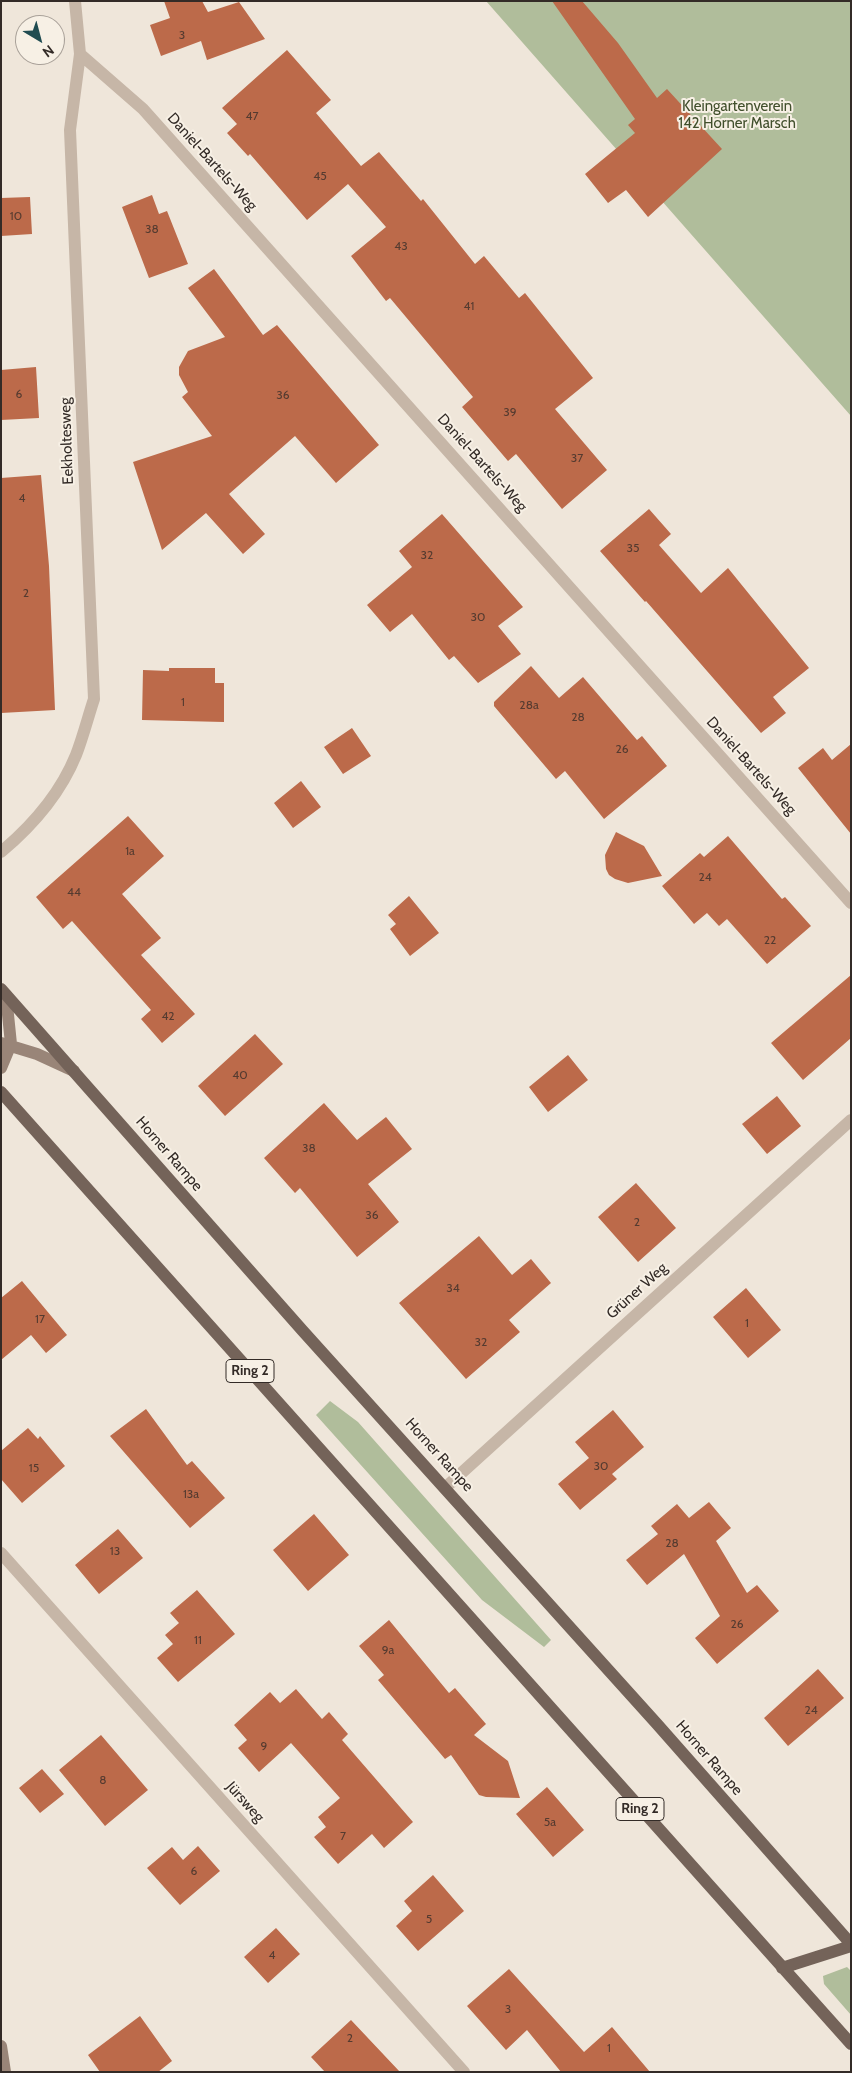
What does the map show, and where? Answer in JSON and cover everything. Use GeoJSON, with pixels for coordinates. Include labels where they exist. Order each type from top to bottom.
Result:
{"type":"FeatureCollection","features":[{"type":"Feature","properties":{"kind":"main road","name":"Horner Rampe"},"geometry":{"type":"LineString","coordinates":[[4,992],[296,1323],[446,1486],[851,1945]]}},
{"type":"Feature","properties":{"kind":"main road","name":"Ring 2"},"geometry":{"type":"LineString","coordinates":[[1,1092],[851,2044]]}},
{"type":"Feature","properties":{"kind":"main road"},"geometry":{"type":"LineString","coordinates":[[782,1968],[851,1945]]}},
{"type":"Feature","properties":{"kind":"street","name":"Eekholtesweg"},"geometry":{"type":"LineString","coordinates":[[1,852],[16,840],[51,799],[76,755],[94,699],[70,130],[80,54],[76,1]]}},
{"type":"Feature","properties":{"kind":"street","name":"Daniel-Bartels-Weg"},"geometry":{"type":"LineString","coordinates":[[80,54],[142,109],[851,903]]}},
{"type":"Feature","properties":{"kind":"street"},"geometry":{"type":"LineString","coordinates":[[1,1068],[6,1044],[4,992]]}},
{"type":"Feature","properties":{"kind":"street"},"geometry":{"type":"LineString","coordinates":[[6,1044],[74,1071]]}},
{"type":"Feature","properties":{"kind":"street","name":"Grüner Weg"},"geometry":{"type":"LineString","coordinates":[[446,1486],[851,1120]]}},
{"type":"Feature","properties":{"kind":"street","name":"Jürsweg"},"geometry":{"type":"LineString","coordinates":[[1,1553],[464,2072]]}},
{"type":"Feature","properties":{"kind":"street"},"geometry":{"type":"LineString","coordinates":[[1,2046],[5,2072]]}},
{"type":"Feature","properties":{"kind":"green space","name":"Kleingartenverein 142 Horner Marsch"},"geometry":{"type":"Polygon","coordinates":[[[486,1],[851,1],[851,416],[486,1]]]}},
{"type":"Feature","properties":{"kind":"green space"},"geometry":{"type":"Polygon","coordinates":[[[330,1401],[358,1422],[551,1640],[544,1647],[482,1600],[316,1415],[330,1401]]]}},
{"type":"Feature","properties":{"kind":"green space"},"geometry":{"type":"Polygon","coordinates":[[[847,1967],[851,1971],[851,2015],[824,1984],[823,1976],[847,1967]]]}},
{"type":"Feature","properties":{"kind":"building"},"geometry":{"type":"Polygon","coordinates":[[[164,1],[202,1],[208,12],[239,2],[265,39],[207,60],[201,41],[161,56],[150,25],[170,18],[164,1]]]}},
{"type":"Feature","properties":{"kind":"building"},"geometry":{"type":"Polygon","coordinates":[[[552,1],[582,1],[618,43],[657,98],[667,89],[722,149],[648,217],[626,190],[608,203],[585,174],[635,133],[628,125],[635,119],[552,1]]]}},
{"type":"Feature","properties":{"kind":"building"},"geometry":{"type":"Polygon","coordinates":[[[287,50],[331,100],[316,113],[361,166],[379,152],[421,201],[423,199],[475,264],[484,256],[519,298],[525,293],[593,378],[555,409],[607,470],[562,509],[516,454],[508,461],[462,407],[473,397],[390,298],[386,301],[351,256],[386,227],[348,184],[307,220],[250,154],[248,156],[227,133],[237,124],[222,108],[287,50]]]}},
{"type":"Feature","properties":{"kind":"building"},"geometry":{"type":"Polygon","coordinates":[[[152,195],[159,214],[167,211],[188,264],[149,278],[122,207],[152,195]]]}},
{"type":"Feature","properties":{"kind":"building"},"geometry":{"type":"Polygon","coordinates":[[[30,197],[32,234],[1,236],[1,198],[30,197]]]}},
{"type":"Feature","properties":{"kind":"building"},"geometry":{"type":"Polygon","coordinates":[[[214,269],[263,335],[277,325],[379,445],[336,483],[295,436],[229,494],[265,534],[243,554],[206,513],[162,550],[133,462],[212,436],[182,397],[188,392],[179,375],[179,367],[188,351],[225,337],[188,288],[214,269]]]}},
{"type":"Feature","properties":{"kind":"building"},"geometry":{"type":"Polygon","coordinates":[[[36,367],[39,418],[1,420],[1,370],[36,367]]]}},
{"type":"Feature","properties":{"kind":"building"},"geometry":{"type":"Polygon","coordinates":[[[41,475],[49,566],[55,710],[1,713],[1,478],[41,475]]]}},
{"type":"Feature","properties":{"kind":"building"},"geometry":{"type":"Polygon","coordinates":[[[649,509],[671,534],[659,545],[701,593],[728,568],[809,668],[773,697],[786,713],[761,733],[600,551],[649,509]]]}},
{"type":"Feature","properties":{"kind":"building"},"geometry":{"type":"Polygon","coordinates":[[[442,514],[523,607],[498,626],[521,654],[478,683],[454,656],[449,660],[412,614],[390,632],[367,605],[412,567],[399,551],[442,514]]]}},
{"type":"Feature","properties":{"kind":"building"},"geometry":{"type":"Polygon","coordinates":[[[531,666],[559,698],[583,677],[637,740],[642,736],[667,766],[604,819],[565,771],[556,779],[494,706],[494,702],[531,666]]]}},
{"type":"Feature","properties":{"kind":"building"},"geometry":{"type":"Polygon","coordinates":[[[169,668],[215,668],[215,683],[224,683],[224,722],[142,720],[143,670],[169,671],[169,668]]]}},
{"type":"Feature","properties":{"kind":"building"},"geometry":{"type":"Polygon","coordinates":[[[352,728],[371,756],[343,774],[324,747],[352,728]]]}},
{"type":"Feature","properties":{"kind":"building"},"geometry":{"type":"Polygon","coordinates":[[[851,744],[851,834],[798,768],[823,748],[832,760],[851,744]]]}},
{"type":"Feature","properties":{"kind":"building"},"geometry":{"type":"Polygon","coordinates":[[[301,781],[321,807],[293,828],[274,803],[301,781]]]}},
{"type":"Feature","properties":{"kind":"building"},"geometry":{"type":"Polygon","coordinates":[[[128,816],[164,856],[122,894],[161,938],[141,955],[195,1014],[162,1043],[141,1019],[151,1010],[72,921],[63,929],[36,897],[128,816]]]}},
{"type":"Feature","properties":{"kind":"building"},"geometry":{"type":"Polygon","coordinates":[[[616,832],[644,846],[662,876],[628,883],[609,875],[606,869],[605,855],[616,832]]]}},
{"type":"Feature","properties":{"kind":"building"},"geometry":{"type":"Polygon","coordinates":[[[728,836],[782,899],[785,897],[811,926],[767,964],[727,919],[719,926],[707,913],[694,924],[662,886],[700,853],[704,857],[728,836]]]}},
{"type":"Feature","properties":{"kind":"building"},"geometry":{"type":"Polygon","coordinates":[[[409,896],[439,933],[410,956],[390,929],[396,924],[388,915],[409,896]]]}},
{"type":"Feature","properties":{"kind":"building"},"geometry":{"type":"Polygon","coordinates":[[[851,975],[851,1038],[803,1080],[771,1043],[851,975]]]}},
{"type":"Feature","properties":{"kind":"building"},"geometry":{"type":"Polygon","coordinates":[[[255,1034],[283,1064],[225,1116],[198,1086],[255,1034]]]}},
{"type":"Feature","properties":{"kind":"building"},"geometry":{"type":"Polygon","coordinates":[[[568,1055],[588,1080],[548,1112],[529,1087],[568,1055]]]}},
{"type":"Feature","properties":{"kind":"building"},"geometry":{"type":"Polygon","coordinates":[[[777,1096],[801,1126],[767,1154],[742,1124],[777,1096]]]}},
{"type":"Feature","properties":{"kind":"building"},"geometry":{"type":"Polygon","coordinates":[[[324,1103],[357,1140],[386,1117],[412,1149],[368,1184],[399,1222],[357,1257],[300,1188],[295,1193],[264,1158],[324,1103]]]}},
{"type":"Feature","properties":{"kind":"building"},"geometry":{"type":"Polygon","coordinates":[[[636,1183],[676,1228],[638,1262],[598,1217],[636,1183]]]}},
{"type":"Feature","properties":{"kind":"building"},"geometry":{"type":"Polygon","coordinates":[[[479,1236],[512,1275],[531,1259],[551,1283],[509,1320],[520,1332],[466,1379],[399,1303],[479,1236]]]}},
{"type":"Feature","properties":{"kind":"building"},"geometry":{"type":"Polygon","coordinates":[[[22,1281],[67,1335],[46,1353],[31,1335],[1,1360],[1,1298],[22,1281]]]}},
{"type":"Feature","properties":{"kind":"building"},"geometry":{"type":"Polygon","coordinates":[[[746,1288],[781,1330],[748,1358],[713,1317],[746,1288]]]}},
{"type":"Feature","properties":{"kind":"building"},"geometry":{"type":"Polygon","coordinates":[[[146,1409],[187,1465],[192,1461],[225,1498],[190,1528],[110,1436],[146,1409]]]}},
{"type":"Feature","properties":{"kind":"building"},"geometry":{"type":"Polygon","coordinates":[[[613,1410],[644,1447],[612,1474],[617,1479],[580,1510],[558,1484],[589,1458],[575,1442],[613,1410]]]}},
{"type":"Feature","properties":{"kind":"building"},"geometry":{"type":"Polygon","coordinates":[[[28,1428],[38,1439],[40,1436],[65,1466],[22,1503],[1,1479],[1,1451],[28,1428]]]}},
{"type":"Feature","properties":{"kind":"building"},"geometry":{"type":"Polygon","coordinates":[[[709,1502],[731,1528],[716,1541],[747,1593],[757,1585],[779,1611],[717,1664],[695,1638],[720,1616],[684,1554],[647,1585],[626,1560],[658,1534],[651,1526],[677,1504],[689,1518],[709,1502]]]}},
{"type":"Feature","properties":{"kind":"building"},"geometry":{"type":"Polygon","coordinates":[[[314,1514],[349,1555],[308,1591],[273,1550],[314,1514]]]}},
{"type":"Feature","properties":{"kind":"building"},"geometry":{"type":"Polygon","coordinates":[[[118,1529],[143,1558],[99,1594],[75,1565],[118,1529]]]}},
{"type":"Feature","properties":{"kind":"building"},"geometry":{"type":"Polygon","coordinates":[[[197,1590],[235,1634],[178,1682],[157,1658],[173,1644],[165,1635],[179,1623],[170,1613],[197,1590]]]}},
{"type":"Feature","properties":{"kind":"building"},"geometry":{"type":"Polygon","coordinates":[[[389,1620],[449,1693],[455,1688],[486,1724],[474,1735],[508,1761],[520,1798],[479,1795],[451,1755],[445,1759],[378,1680],[384,1675],[359,1646],[389,1620]]]}},
{"type":"Feature","properties":{"kind":"building"},"geometry":{"type":"Polygon","coordinates":[[[818,1669],[844,1698],[788,1746],[764,1718],[818,1669]]]}},
{"type":"Feature","properties":{"kind":"building"},"geometry":{"type":"Polygon","coordinates":[[[296,1689],[322,1719],[329,1712],[348,1734],[342,1740],[413,1822],[384,1848],[372,1834],[338,1864],[314,1837],[326,1827],[318,1817],[340,1798],[291,1743],[259,1772],[238,1748],[247,1740],[234,1725],[270,1692],[280,1703],[296,1689]]]}},
{"type":"Feature","properties":{"kind":"building"},"geometry":{"type":"Polygon","coordinates":[[[101,1735],[148,1790],[105,1826],[59,1770],[101,1735]]]}},
{"type":"Feature","properties":{"kind":"building"},"geometry":{"type":"Polygon","coordinates":[[[42,1769],[64,1794],[40,1813],[19,1788],[42,1769]]]}},
{"type":"Feature","properties":{"kind":"building"},"geometry":{"type":"Polygon","coordinates":[[[547,1787],[584,1830],[553,1857],[516,1814],[547,1787]]]}},
{"type":"Feature","properties":{"kind":"building"},"geometry":{"type":"Polygon","coordinates":[[[198,1846],[220,1871],[180,1905],[147,1868],[172,1847],[183,1860],[198,1846]]]}},
{"type":"Feature","properties":{"kind":"building"},"geometry":{"type":"Polygon","coordinates":[[[433,1875],[464,1911],[418,1951],[396,1926],[412,1911],[404,1901],[433,1875]]]}},
{"type":"Feature","properties":{"kind":"building"},"geometry":{"type":"Polygon","coordinates":[[[276,1928],[300,1954],[268,1983],[244,1957],[276,1928]]]}},
{"type":"Feature","properties":{"kind":"building"},"geometry":{"type":"Polygon","coordinates":[[[509,1969],[584,2052],[612,2027],[650,2072],[561,2072],[527,2030],[506,2050],[467,2006],[509,1969]]]}},
{"type":"Feature","properties":{"kind":"building"},"geometry":{"type":"Polygon","coordinates":[[[140,2016],[172,2061],[158,2072],[100,2072],[88,2055],[140,2016]]]}},
{"type":"Feature","properties":{"kind":"building"},"geometry":{"type":"Polygon","coordinates":[[[351,2020],[400,2072],[325,2072],[311,2057],[351,2020]]]}}]}
